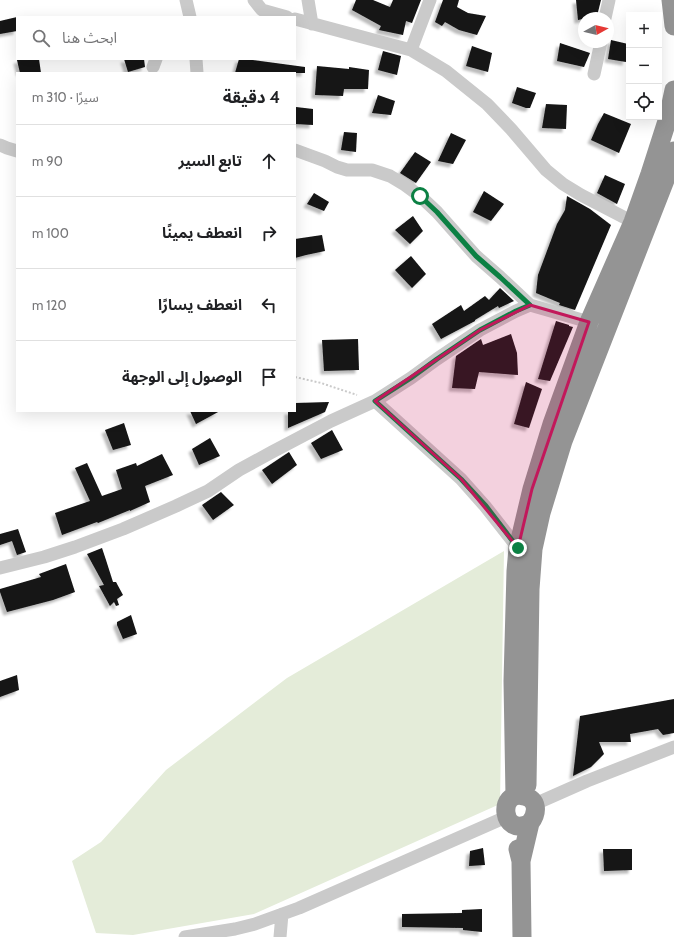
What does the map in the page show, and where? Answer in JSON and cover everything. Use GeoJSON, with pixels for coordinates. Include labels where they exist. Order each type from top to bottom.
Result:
{"type":"FeatureCollection","features":[{"type":"Feature","properties":{"kind":"highway"},"geometry":{"type":"LineString","coordinates":[[670,0],[674,26]]}},
{"type":"Feature","properties":{"kind":"highway"},"geometry":{"type":"LineString","coordinates":[[517,821],[533,819],[536,814],[536,809],[525,799],[513,681],[518,548],[532,489],[552,424],[589,322],[633,222],[668,118],[674,90]]}},
{"type":"Feature","properties":{"kind":"highway"},"geometry":{"type":"LineString","coordinates":[[525,799],[530,589],[534,541],[541,512],[563,441],[667,175],[674,151]]}},
{"type":"Feature","properties":{"kind":"highway"},"geometry":{"type":"LineString","coordinates":[[522,937],[521,861],[517,821],[505,811],[506,805],[510,800],[525,799]]}},
{"type":"Feature","properties":{"kind":"street"},"geometry":{"type":"LineString","coordinates":[[186,0],[190,16]]}},
{"type":"Feature","properties":{"kind":"street"},"geometry":{"type":"LineString","coordinates":[[254,0],[262,10],[283,16]]}},
{"type":"Feature","properties":{"kind":"street"},"geometry":{"type":"LineString","coordinates":[[308,0],[312,24]]}},
{"type":"Feature","properties":{"kind":"street"},"geometry":{"type":"LineString","coordinates":[[412,50],[430,0]]}},
{"type":"Feature","properties":{"kind":"street"},"geometry":{"type":"LineString","coordinates":[[607,12],[609,0]]}},
{"type":"Feature","properties":{"kind":"street"},"geometry":{"type":"LineString","coordinates":[[296,19],[412,50],[446,71],[487,104],[511,129],[546,170],[557,179],[581,195],[633,222]]}},
{"type":"Feature","properties":{"kind":"street"},"geometry":{"type":"LineString","coordinates":[[594,74],[599,48]]}},
{"type":"Feature","properties":{"kind":"street"},"geometry":{"type":"LineString","coordinates":[[196,60],[197,72]]}},
{"type":"Feature","properties":{"kind":"street"},"geometry":{"type":"LineString","coordinates":[[0,145],[16,151]]}},
{"type":"Feature","properties":{"kind":"street"},"geometry":{"type":"LineString","coordinates":[[296,150],[347,170],[372,170],[390,176],[420,196],[437,212],[476,256],[530,305],[589,322]]}},
{"type":"Feature","properties":{"kind":"street"},"geometry":{"type":"LineString","coordinates":[[0,568],[44,557],[75,547],[123,529],[208,491],[239,470],[272,452],[331,421],[375,401],[480,330],[530,305]]}},
{"type":"Feature","properties":{"kind":"street"},"geometry":{"type":"LineString","coordinates":[[375,401],[461,479],[486,506],[518,548]]}},
{"type":"Feature","properties":{"kind":"street"},"geometry":{"type":"LineString","coordinates":[[525,799],[587,781],[674,747]]}},
{"type":"Feature","properties":{"kind":"street"},"geometry":{"type":"LineString","coordinates":[[185,937],[235,929],[255,924],[517,821]]}},
{"type":"Feature","properties":{"kind":"street"},"geometry":{"type":"LineString","coordinates":[[280,937],[282,914]]}},
{"type":"Feature","properties":{"kind":"path"},"geometry":{"type":"LineString","coordinates":[[296,377],[321,383],[375,401]]}},
{"type":"Feature","properties":{"kind":"highlighted area"},"geometry":{"type":"Polygon","coordinates":[[[530,305],[589,322],[532,489],[518,548],[461,479],[375,401],[480,330],[530,305]]]}},
{"type":"Feature","properties":{"kind":"green space"},"geometry":{"type":"Polygon","coordinates":[[[504,551],[500,804],[254,914],[133,935],[96,933],[72,861],[101,842],[166,770],[287,678],[504,551]]]}},
{"type":"Feature","properties":{"kind":"building"},"geometry":{"type":"Polygon","coordinates":[[[356,0],[373,0],[390,7],[393,0],[421,0],[412,23],[406,21],[403,35],[379,30],[381,26],[352,10],[356,0]]]}},
{"type":"Feature","properties":{"kind":"building"},"geometry":{"type":"Polygon","coordinates":[[[443,0],[459,0],[457,7],[468,13],[486,16],[477,35],[459,30],[445,22],[442,26],[435,22],[443,0]]]}},
{"type":"Feature","properties":{"kind":"building"},"geometry":{"type":"Polygon","coordinates":[[[576,0],[601,0],[598,12],[578,12],[578,20],[576,0]]]}},
{"type":"Feature","properties":{"kind":"building"},"geometry":{"type":"Polygon","coordinates":[[[16,17],[16,31],[0,34],[0,21],[16,17]]]}},
{"type":"Feature","properties":{"kind":"building"},"geometry":{"type":"Polygon","coordinates":[[[614,41],[626,44],[626,62],[608,59],[610,48],[614,48],[614,41]]]}},
{"type":"Feature","properties":{"kind":"building"},"geometry":{"type":"Polygon","coordinates":[[[560,43],[590,53],[584,67],[557,61],[560,43]]]}},
{"type":"Feature","properties":{"kind":"building"},"geometry":{"type":"Polygon","coordinates":[[[472,46],[492,53],[488,72],[466,66],[472,46]]]}},
{"type":"Feature","properties":{"kind":"building"},"geometry":{"type":"Polygon","coordinates":[[[383,51],[401,56],[397,75],[378,70],[383,51]]]}},
{"type":"Feature","properties":{"kind":"building"},"geometry":{"type":"Polygon","coordinates":[[[17,60],[39,60],[41,72],[20,72],[17,60]]]}},
{"type":"Feature","properties":{"kind":"building"},"geometry":{"type":"Polygon","coordinates":[[[124,60],[144,60],[145,67],[128,72],[124,60]]]}},
{"type":"Feature","properties":{"kind":"building"},"geometry":{"type":"Polygon","coordinates":[[[239,60],[252,60],[305,67],[305,73],[235,72],[239,60]]]}},
{"type":"Feature","properties":{"kind":"building"},"geometry":{"type":"Polygon","coordinates":[[[317,66],[349,69],[349,67],[369,70],[368,89],[344,89],[343,96],[315,95],[317,66]]]}},
{"type":"Feature","properties":{"kind":"building"},"geometry":{"type":"Polygon","coordinates":[[[517,87],[536,93],[530,108],[512,103],[517,87]]]}},
{"type":"Feature","properties":{"kind":"building"},"geometry":{"type":"Polygon","coordinates":[[[378,95],[395,101],[391,115],[372,113],[378,95]]]}},
{"type":"Feature","properties":{"kind":"building"},"geometry":{"type":"Polygon","coordinates":[[[546,104],[567,105],[566,129],[542,128],[546,104]]]}},
{"type":"Feature","properties":{"kind":"building"},"geometry":{"type":"Polygon","coordinates":[[[296,107],[313,109],[313,125],[296,124],[296,107]]]}},
{"type":"Feature","properties":{"kind":"building"},"geometry":{"type":"Polygon","coordinates":[[[604,113],[631,124],[619,153],[591,140],[604,113]]]}},
{"type":"Feature","properties":{"kind":"building"},"geometry":{"type":"Polygon","coordinates":[[[344,132],[357,133],[356,152],[341,150],[344,132]]]}},
{"type":"Feature","properties":{"kind":"building"},"geometry":{"type":"Polygon","coordinates":[[[451,133],[466,140],[453,164],[438,161],[451,133]]]}},
{"type":"Feature","properties":{"kind":"building"},"geometry":{"type":"Polygon","coordinates":[[[415,152],[431,162],[416,183],[400,173],[415,152]]]}},
{"type":"Feature","properties":{"kind":"building"},"geometry":{"type":"Polygon","coordinates":[[[605,175],[625,184],[617,204],[597,193],[605,175]]]}},
{"type":"Feature","properties":{"kind":"building"},"geometry":{"type":"Polygon","coordinates":[[[484,191],[504,204],[491,221],[473,212],[484,191]]]}},
{"type":"Feature","properties":{"kind":"building"},"geometry":{"type":"Polygon","coordinates":[[[314,193],[329,202],[324,211],[307,204],[314,193]]]}},
{"type":"Feature","properties":{"kind":"building"},"geometry":{"type":"Polygon","coordinates":[[[567,196],[590,209],[611,225],[575,310],[559,305],[560,303],[536,293],[538,275],[557,224],[565,210],[567,196]]]}},
{"type":"Feature","properties":{"kind":"building"},"geometry":{"type":"Polygon","coordinates":[[[413,216],[423,231],[410,244],[395,230],[413,216]]]}},
{"type":"Feature","properties":{"kind":"building"},"geometry":{"type":"Polygon","coordinates":[[[322,235],[325,251],[296,258],[296,239],[322,235]]]}},
{"type":"Feature","properties":{"kind":"building"},"geometry":{"type":"Polygon","coordinates":[[[411,256],[426,274],[412,288],[395,270],[411,256]]]}},
{"type":"Feature","properties":{"kind":"building"},"geometry":{"type":"Polygon","coordinates":[[[500,288],[514,301],[499,308],[498,306],[475,321],[441,339],[432,324],[461,305],[464,311],[485,296],[489,300],[500,288]]]}},
{"type":"Feature","properties":{"kind":"building"},"geometry":{"type":"Polygon","coordinates":[[[556,321],[573,327],[550,381],[538,379],[556,321]]]}},
{"type":"Feature","properties":{"kind":"building"},"geometry":{"type":"Polygon","coordinates":[[[511,334],[517,353],[518,375],[479,372],[475,389],[452,388],[456,356],[481,339],[483,345],[511,334]]]}},
{"type":"Feature","properties":{"kind":"building"},"geometry":{"type":"Polygon","coordinates":[[[358,339],[359,370],[324,371],[322,340],[358,339]]]}},
{"type":"Feature","properties":{"kind":"building"},"geometry":{"type":"Polygon","coordinates":[[[526,382],[542,389],[529,428],[514,424],[526,382]]]}},
{"type":"Feature","properties":{"kind":"building"},"geometry":{"type":"Polygon","coordinates":[[[329,402],[325,412],[288,428],[288,412],[296,412],[296,403],[329,402]]]}},
{"type":"Feature","properties":{"kind":"building"},"geometry":{"type":"Polygon","coordinates":[[[190,412],[218,412],[196,424],[190,412]]]}},
{"type":"Feature","properties":{"kind":"building"},"geometry":{"type":"Polygon","coordinates":[[[124,423],[131,445],[113,450],[105,430],[124,423]]]}},
{"type":"Feature","properties":{"kind":"building"},"geometry":{"type":"Polygon","coordinates":[[[332,430],[343,450],[321,459],[311,443],[332,430]]]}},
{"type":"Feature","properties":{"kind":"building"},"geometry":{"type":"Polygon","coordinates":[[[210,438],[220,456],[199,465],[192,449],[210,438]]]}},
{"type":"Feature","properties":{"kind":"building"},"geometry":{"type":"Polygon","coordinates":[[[289,452],[297,465],[272,484],[262,470],[289,452]]]}},
{"type":"Feature","properties":{"kind":"building"},"geometry":{"type":"Polygon","coordinates":[[[162,454],[173,475],[145,486],[150,502],[98,523],[97,522],[62,535],[55,513],[90,501],[75,468],[87,463],[102,496],[122,489],[116,470],[136,463],[137,466],[162,454]]]}},
{"type":"Feature","properties":{"kind":"building"},"geometry":{"type":"Polygon","coordinates":[[[221,492],[234,505],[213,520],[202,505],[221,492]]]}},
{"type":"Feature","properties":{"kind":"building"},"geometry":{"type":"Polygon","coordinates":[[[18,529],[26,552],[17,555],[12,541],[0,545],[0,534],[18,529]]]}},
{"type":"Feature","properties":{"kind":"building"},"geometry":{"type":"Polygon","coordinates":[[[102,548],[113,582],[116,582],[123,595],[117,599],[119,605],[116,606],[114,602],[110,606],[99,586],[104,585],[87,554],[102,548]]]}},
{"type":"Feature","properties":{"kind":"building"},"geometry":{"type":"Polygon","coordinates":[[[66,564],[75,592],[53,600],[7,612],[0,589],[41,577],[39,574],[66,564]]]}},
{"type":"Feature","properties":{"kind":"building"},"geometry":{"type":"Polygon","coordinates":[[[131,615],[137,634],[123,639],[117,622],[131,615]]]}},
{"type":"Feature","properties":{"kind":"building"},"geometry":{"type":"Polygon","coordinates":[[[17,675],[19,690],[0,697],[0,681],[17,675]]]}},
{"type":"Feature","properties":{"kind":"building"},"geometry":{"type":"Polygon","coordinates":[[[674,699],[674,733],[663,735],[658,729],[630,734],[631,742],[599,742],[604,754],[591,767],[573,776],[580,716],[674,699]]]}},
{"type":"Feature","properties":{"kind":"building"},"geometry":{"type":"Polygon","coordinates":[[[483,848],[485,865],[469,866],[470,851],[483,848]]]}},
{"type":"Feature","properties":{"kind":"building"},"geometry":{"type":"Polygon","coordinates":[[[603,849],[632,849],[632,870],[604,871],[603,849]]]}},
{"type":"Feature","properties":{"kind":"building"},"geometry":{"type":"Polygon","coordinates":[[[482,909],[482,932],[463,930],[463,928],[402,927],[402,914],[462,913],[462,910],[482,909]]]}},
{"type":"Feature","properties":{"kind":"route"},"geometry":{"type":"LineString","coordinates":[[420,196],[437,212],[476,256],[530,305],[480,330],[375,401],[461,479],[486,506],[518,548]]}}]}
